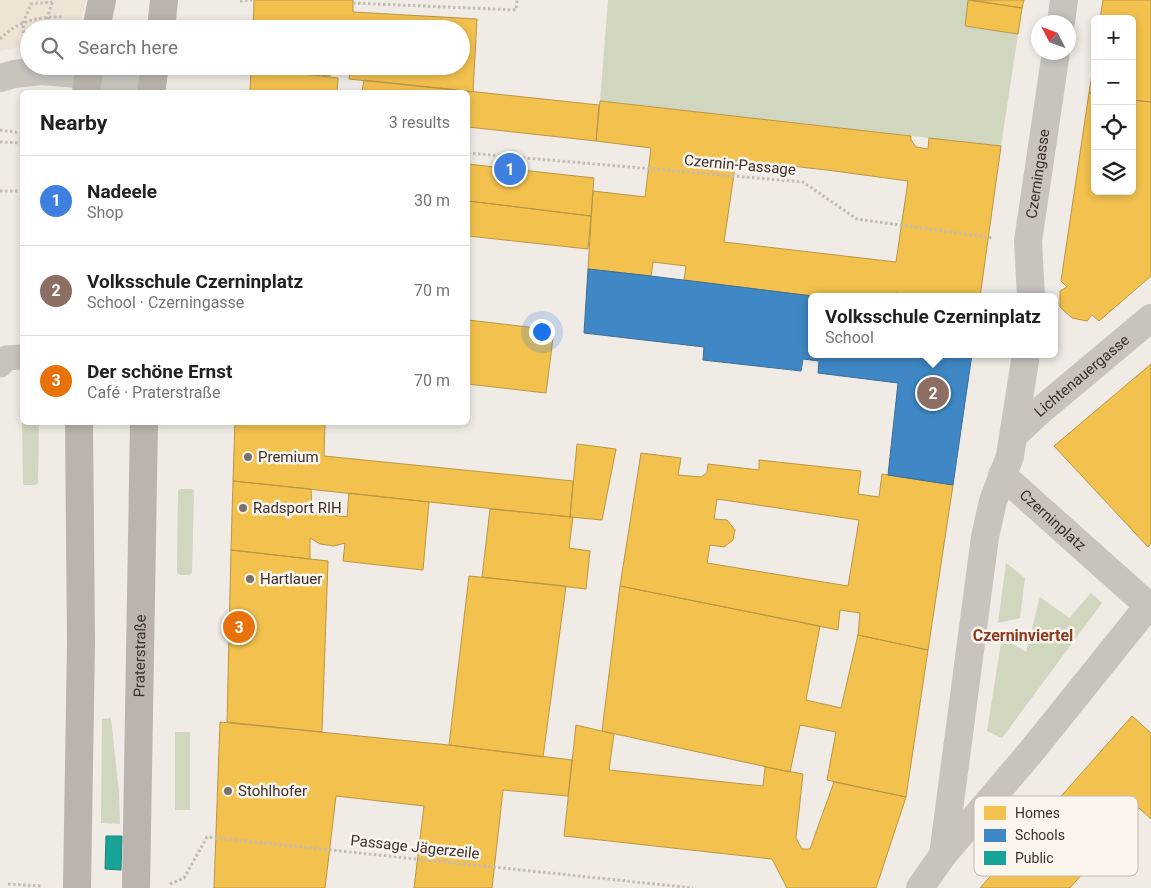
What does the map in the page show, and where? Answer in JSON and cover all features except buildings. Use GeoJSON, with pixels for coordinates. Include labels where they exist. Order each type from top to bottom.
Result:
{"type":"FeatureCollection","features":[{"type":"Feature","properties":{"kind":"main road"},"geometry":{"type":"LineString","coordinates":[[98,20],[102,0]]}},
{"type":"Feature","properties":{"kind":"main road"},"geometry":{"type":"LineString","coordinates":[[162,20],[164,0]]}},
{"type":"Feature","properties":{"kind":"main road"},"geometry":{"type":"LineString","coordinates":[[77,888],[81,642],[79,425]]}},
{"type":"Feature","properties":{"kind":"main road","name":"Praterstraße"},"geometry":{"type":"LineString","coordinates":[[136,888],[144,425]]}},
{"type":"Feature","properties":{"kind":"street"},"geometry":{"type":"LineString","coordinates":[[1062,15],[1064,0]]}},
{"type":"Feature","properties":{"kind":"street","name":"Czerningasse"},"geometry":{"type":"LineString","coordinates":[[1031,293],[1028,241],[1055,60]]}},
{"type":"Feature","properties":{"kind":"street"},"geometry":{"type":"LineString","coordinates":[[0,78],[20,73]]}},
{"type":"Feature","properties":{"kind":"street"},"geometry":{"type":"LineString","coordinates":[[68,75],[88,78],[153,80]]}},
{"type":"Feature","properties":{"kind":"street","name":"Lichtenauergasse"},"geometry":{"type":"LineString","coordinates":[[1014,436],[1041,410],[1151,318]]}},
{"type":"Feature","properties":{"kind":"street"},"geometry":{"type":"LineString","coordinates":[[0,365],[6,358],[20,357]]}},
{"type":"Feature","properties":{"kind":"street"},"geometry":{"type":"LineString","coordinates":[[1002,475],[1010,456],[1014,436],[1025,358]]}},
{"type":"Feature","properties":{"kind":"street","name":"Czerninplatz"},"geometry":{"type":"LineString","coordinates":[[943,855],[985,537],[993,500],[1002,475],[1150,606],[993,796]]}},
{"type":"Feature","properties":{"kind":"street","name":"Czerninplatz"},"geometry":{"type":"LineString","coordinates":[[943,855],[974,819]]}},
{"type":"Feature","properties":{"kind":"street"},"geometry":{"type":"LineString","coordinates":[[920,888],[943,855]]}},
{"type":"Feature","properties":{"kind":"path"},"geometry":{"type":"LineString","coordinates":[[240,1],[252,0]]}},
{"type":"Feature","properties":{"kind":"path"},"geometry":{"type":"LineString","coordinates":[[353,3],[516,10],[517,0]]}},
{"type":"Feature","properties":{"kind":"path"},"geometry":{"type":"LineString","coordinates":[[32,4],[53,1],[48,20]]}},
{"type":"Feature","properties":{"kind":"path"},"geometry":{"type":"LineString","coordinates":[[32,20],[48,16]]}},
{"type":"Feature","properties":{"kind":"path"},"geometry":{"type":"LineString","coordinates":[[0,39],[20,25]]}},
{"type":"Feature","properties":{"kind":"path"},"geometry":{"type":"LineString","coordinates":[[0,130],[20,133]]}},
{"type":"Feature","properties":{"kind":"path"},"geometry":{"type":"LineString","coordinates":[[0,142],[20,144]]}},
{"type":"Feature","properties":{"kind":"path","name":"Czernin-Passage"},"geometry":{"type":"LineString","coordinates":[[470,153],[803,182],[858,218],[989,238],[1028,241]]}},
{"type":"Feature","properties":{"kind":"path"},"geometry":{"type":"LineString","coordinates":[[0,191],[20,191]]}},
{"type":"Feature","properties":{"kind":"path","name":"Passage Jägerzeile"},"geometry":{"type":"LineString","coordinates":[[169,885],[184,878],[207,837],[693,888]]}},
{"type":"Feature","properties":{"kind":"path"},"geometry":{"type":"LineString","coordinates":[[8,884],[40,886]]}},
{"type":"Feature","properties":{"kind":"green space"},"geometry":{"type":"Polygon","coordinates":[[[608,0],[968,0],[965,26],[1018,34],[1001,146],[600,101],[608,0]]]}},
{"type":"Feature","properties":{"kind":"green space"},"geometry":{"type":"Polygon","coordinates":[[[22,425],[39,425],[38,483],[36,485],[24,485],[22,425]]]}},
{"type":"Feature","properties":{"kind":"green space"},"geometry":{"type":"Polygon","coordinates":[[[180,489],[193,489],[194,492],[192,573],[190,575],[179,575],[177,573],[178,491],[180,489]]]}},
{"type":"Feature","properties":{"kind":"green space"},"geometry":{"type":"Polygon","coordinates":[[[1006,563],[1025,578],[1020,618],[998,623],[1006,563]]]}},
{"type":"Feature","properties":{"kind":"green space"},"geometry":{"type":"Polygon","coordinates":[[[1091,593],[1102,603],[1002,738],[987,731],[1002,637],[1026,652],[1040,597],[1069,618],[1091,593]]]}},
{"type":"Feature","properties":{"kind":"green space"},"geometry":{"type":"Polygon","coordinates":[[[111,718],[119,793],[120,824],[101,823],[102,719],[111,718]]]}},
{"type":"Feature","properties":{"kind":"green space"},"geometry":{"type":"Polygon","coordinates":[[[175,732],[190,732],[190,810],[175,810],[175,732]]]}},
{"type":"Feature","properties":{"kind":"shaded area"},"geometry":{"type":"Polygon","coordinates":[[[0,0],[85,0],[80,20],[20,20],[20,47],[0,51],[0,0]]]}},
{"type":"Feature","properties":{"kind":"place","name":"Nadeele"},"geometry":{"type":"Point","coordinates":[510,169]}},
{"type":"Feature","properties":{"kind":"place","name":"Volksschule Czerninplatz"},"geometry":{"type":"Point","coordinates":[933,393]}},
{"type":"Feature","properties":{"kind":"place","name":"Premium"},"geometry":{"type":"Point","coordinates":[248,457]}},
{"type":"Feature","properties":{"kind":"place","name":"Radsport RIH"},"geometry":{"type":"Point","coordinates":[243,508]}},
{"type":"Feature","properties":{"kind":"place","name":"Hartlauer"},"geometry":{"type":"Point","coordinates":[250,579]}},
{"type":"Feature","properties":{"kind":"place","name":"Der schöne Ernst"},"geometry":{"type":"Point","coordinates":[239,627]}},
{"type":"Feature","properties":{"kind":"place","name":"Stohlhofer"},"geometry":{"type":"Point","coordinates":[228,791]}},
{"type":"Feature","properties":{"kind":"district","name":"Czerninviertel"},"geometry":{"type":"Point","coordinates":[1023,635]}}]}
